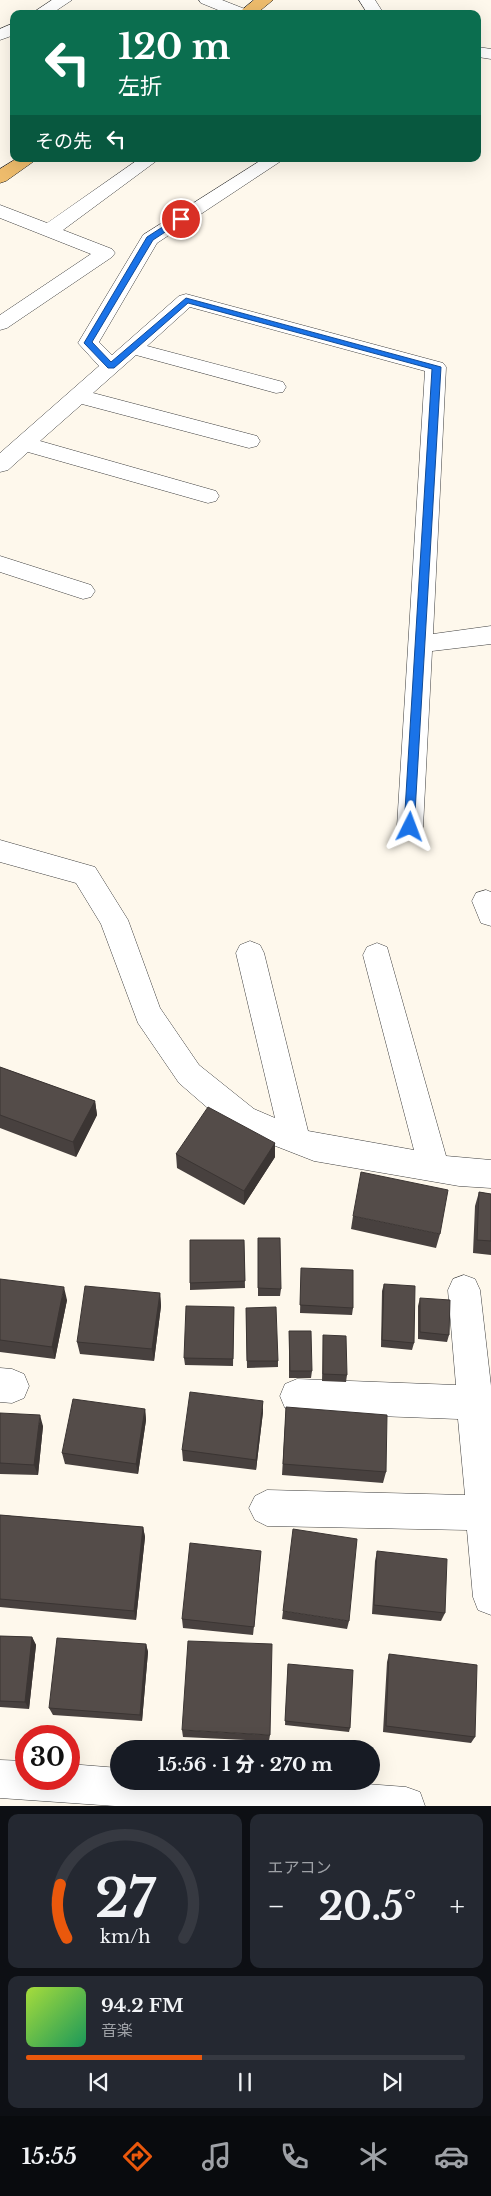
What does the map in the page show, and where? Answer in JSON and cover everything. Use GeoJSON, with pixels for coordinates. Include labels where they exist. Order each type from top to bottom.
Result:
{"type":"FeatureCollection","features":[{"type":"Feature","properties":{"kind":"main road"},"geometry":{"type":"LineString","coordinates":[[250,10],[265,0]]}},
{"type":"Feature","properties":{"kind":"main road"},"geometry":{"type":"LineString","coordinates":[[0,177],[23,162]]}},
{"type":"Feature","properties":{"kind":"street"},"geometry":{"type":"LineString","coordinates":[[46,10],[64,0]]}},
{"type":"Feature","properties":{"kind":"street"},"geometry":{"type":"LineString","coordinates":[[207,0],[233,10]]}},
{"type":"Feature","properties":{"kind":"street"},"geometry":{"type":"LineString","coordinates":[[49,231],[146,162]]}},
{"type":"Feature","properties":{"kind":"street"},"geometry":{"type":"LineString","coordinates":[[111,366],[88,343],[150,239],[270,162]]}},
{"type":"Feature","properties":{"kind":"street"},"geometry":{"type":"LineString","coordinates":[[0,211],[105,253],[0,324]]}},
{"type":"Feature","properties":{"kind":"street"},"geometry":{"type":"LineString","coordinates":[[0,465],[186,300],[436,367],[410,827]]}},
{"type":"Feature","properties":{"kind":"street"},"geometry":{"type":"LineString","coordinates":[[132,348],[276,387]]}},
{"type":"Feature","properties":{"kind":"street"},"geometry":{"type":"LineString","coordinates":[[78,396],[249,440]]}},
{"type":"Feature","properties":{"kind":"street"},"geometry":{"type":"LineString","coordinates":[[24,444],[208,496]]}},
{"type":"Feature","properties":{"kind":"street"},"geometry":{"type":"LineString","coordinates":[[0,564],[83,591]]}},
{"type":"Feature","properties":{"kind":"street"},"geometry":{"type":"LineString","coordinates":[[420,644],[491,636]]}},
{"type":"Feature","properties":{"kind":"street"},"geometry":{"type":"LineString","coordinates":[[0,851],[85,875],[114,920],[148,1014],[189,1074],[243,1118],[314,1147],[434,1167],[491,1174]]}},
{"type":"Feature","properties":{"kind":"street"},"geometry":{"type":"LineString","coordinates":[[250,953],[295,1140]]}},
{"type":"Feature","properties":{"kind":"street"},"geometry":{"type":"LineString","coordinates":[[378,955],[434,1167]]}},
{"type":"Feature","properties":{"kind":"street"},"geometry":{"type":"LineString","coordinates":[[464,1290],[483,1402],[483,1513],[491,1598]]}},
{"type":"Feature","properties":{"kind":"street"},"geometry":{"type":"LineString","coordinates":[[297,1396],[483,1402]]}},
{"type":"Feature","properties":{"kind":"street"},"geometry":{"type":"LineString","coordinates":[[267,1508],[483,1513]]}},
{"type":"Feature","properties":{"kind":"street"},"geometry":{"type":"LineString","coordinates":[[0,1779],[406,1806]]}},
{"type":"Feature","properties":{"kind":"building"},"geometry":{"type":"Polygon","coordinates":[[[0,1067],[95,1101],[73,1142],[0,1115],[0,1067]]]}},
{"type":"Feature","properties":{"kind":"building"},"geometry":{"type":"Polygon","coordinates":[[[208,1107],[275,1143],[244,1191],[176,1154],[208,1107]]]}},
{"type":"Feature","properties":{"kind":"building"},"geometry":{"type":"Polygon","coordinates":[[[361,1172],[448,1190],[440,1234],[353,1216],[361,1172]]]}},
{"type":"Feature","properties":{"kind":"building"},"geometry":{"type":"Polygon","coordinates":[[[479,1192],[491,1194],[491,1241],[477,1240],[479,1192]]]}},
{"type":"Feature","properties":{"kind":"building"},"geometry":{"type":"Polygon","coordinates":[[[258,1238],[280,1238],[281,1289],[258,1288],[258,1238]]]}},
{"type":"Feature","properties":{"kind":"building"},"geometry":{"type":"Polygon","coordinates":[[[190,1240],[244,1240],[245,1281],[190,1283],[190,1240]]]}},
{"type":"Feature","properties":{"kind":"building"},"geometry":{"type":"Polygon","coordinates":[[[301,1268],[353,1270],[353,1308],[300,1305],[301,1268]]]}},
{"type":"Feature","properties":{"kind":"building"},"geometry":{"type":"Polygon","coordinates":[[[0,1279],[64,1287],[52,1347],[0,1340],[0,1279]]]}},
{"type":"Feature","properties":{"kind":"building"},"geometry":{"type":"Polygon","coordinates":[[[384,1284],[415,1286],[414,1343],[382,1340],[384,1284]]]}},
{"type":"Feature","properties":{"kind":"building"},"geometry":{"type":"Polygon","coordinates":[[[85,1286],[160,1293],[152,1349],[77,1342],[85,1286]]]}},
{"type":"Feature","properties":{"kind":"building"},"geometry":{"type":"Polygon","coordinates":[[[420,1298],[450,1300],[449,1335],[420,1332],[420,1298]]]}},
{"type":"Feature","properties":{"kind":"building"},"geometry":{"type":"Polygon","coordinates":[[[186,1306],[234,1307],[233,1359],[184,1358],[186,1306]]]}},
{"type":"Feature","properties":{"kind":"building"},"geometry":{"type":"Polygon","coordinates":[[[276,1307],[278,1361],[247,1361],[246,1308],[276,1307]]]}},
{"type":"Feature","properties":{"kind":"building"},"geometry":{"type":"Polygon","coordinates":[[[289,1331],[311,1331],[312,1371],[290,1371],[289,1331]]]}},
{"type":"Feature","properties":{"kind":"building"},"geometry":{"type":"Polygon","coordinates":[[[323,1335],[346,1336],[347,1375],[323,1374],[323,1335]]]}},
{"type":"Feature","properties":{"kind":"building"},"geometry":{"type":"Polygon","coordinates":[[[190,1392],[263,1401],[256,1460],[182,1450],[190,1392]]]}},
{"type":"Feature","properties":{"kind":"building"},"geometry":{"type":"Polygon","coordinates":[[[73,1399],[145,1409],[136,1464],[62,1453],[73,1399]]]}},
{"type":"Feature","properties":{"kind":"building"},"geometry":{"type":"Polygon","coordinates":[[[286,1407],[387,1415],[386,1472],[283,1464],[286,1407]]]}},
{"type":"Feature","properties":{"kind":"building"},"geometry":{"type":"Polygon","coordinates":[[[0,1413],[40,1415],[34,1465],[0,1463],[0,1413]]]}},
{"type":"Feature","properties":{"kind":"building"},"geometry":{"type":"Polygon","coordinates":[[[0,1515],[143,1527],[134,1611],[0,1599],[0,1515]]]}},
{"type":"Feature","properties":{"kind":"building"},"geometry":{"type":"Polygon","coordinates":[[[293,1529],[357,1539],[349,1621],[283,1611],[293,1529]]]}},
{"type":"Feature","properties":{"kind":"building"},"geometry":{"type":"Polygon","coordinates":[[[190,1543],[261,1551],[254,1627],[182,1619],[190,1543]]]}},
{"type":"Feature","properties":{"kind":"building"},"geometry":{"type":"Polygon","coordinates":[[[377,1551],[447,1559],[445,1613],[374,1605],[377,1551]]]}},
{"type":"Feature","properties":{"kind":"building"},"geometry":{"type":"Polygon","coordinates":[[[0,1636],[32,1637],[25,1702],[0,1701],[0,1636]]]}},
{"type":"Feature","properties":{"kind":"building"},"geometry":{"type":"Polygon","coordinates":[[[57,1638],[146,1644],[140,1715],[49,1708],[57,1638]]]}},
{"type":"Feature","properties":{"kind":"building"},"geometry":{"type":"Polygon","coordinates":[[[188,1641],[272,1644],[270,1735],[182,1730],[188,1641]]]}},
{"type":"Feature","properties":{"kind":"building"},"geometry":{"type":"Polygon","coordinates":[[[389,1654],[477,1665],[475,1737],[386,1726],[389,1654]]]}},
{"type":"Feature","properties":{"kind":"building"},"geometry":{"type":"Polygon","coordinates":[[[288,1664],[353,1670],[350,1728],[285,1721],[288,1664]]]}},
{"type":"Feature","properties":{"kind":"route"},"geometry":{"type":"LineString","coordinates":[[181,219],[150,239],[88,343],[111,366],[186,300],[436,367],[410,827]]}}]}
